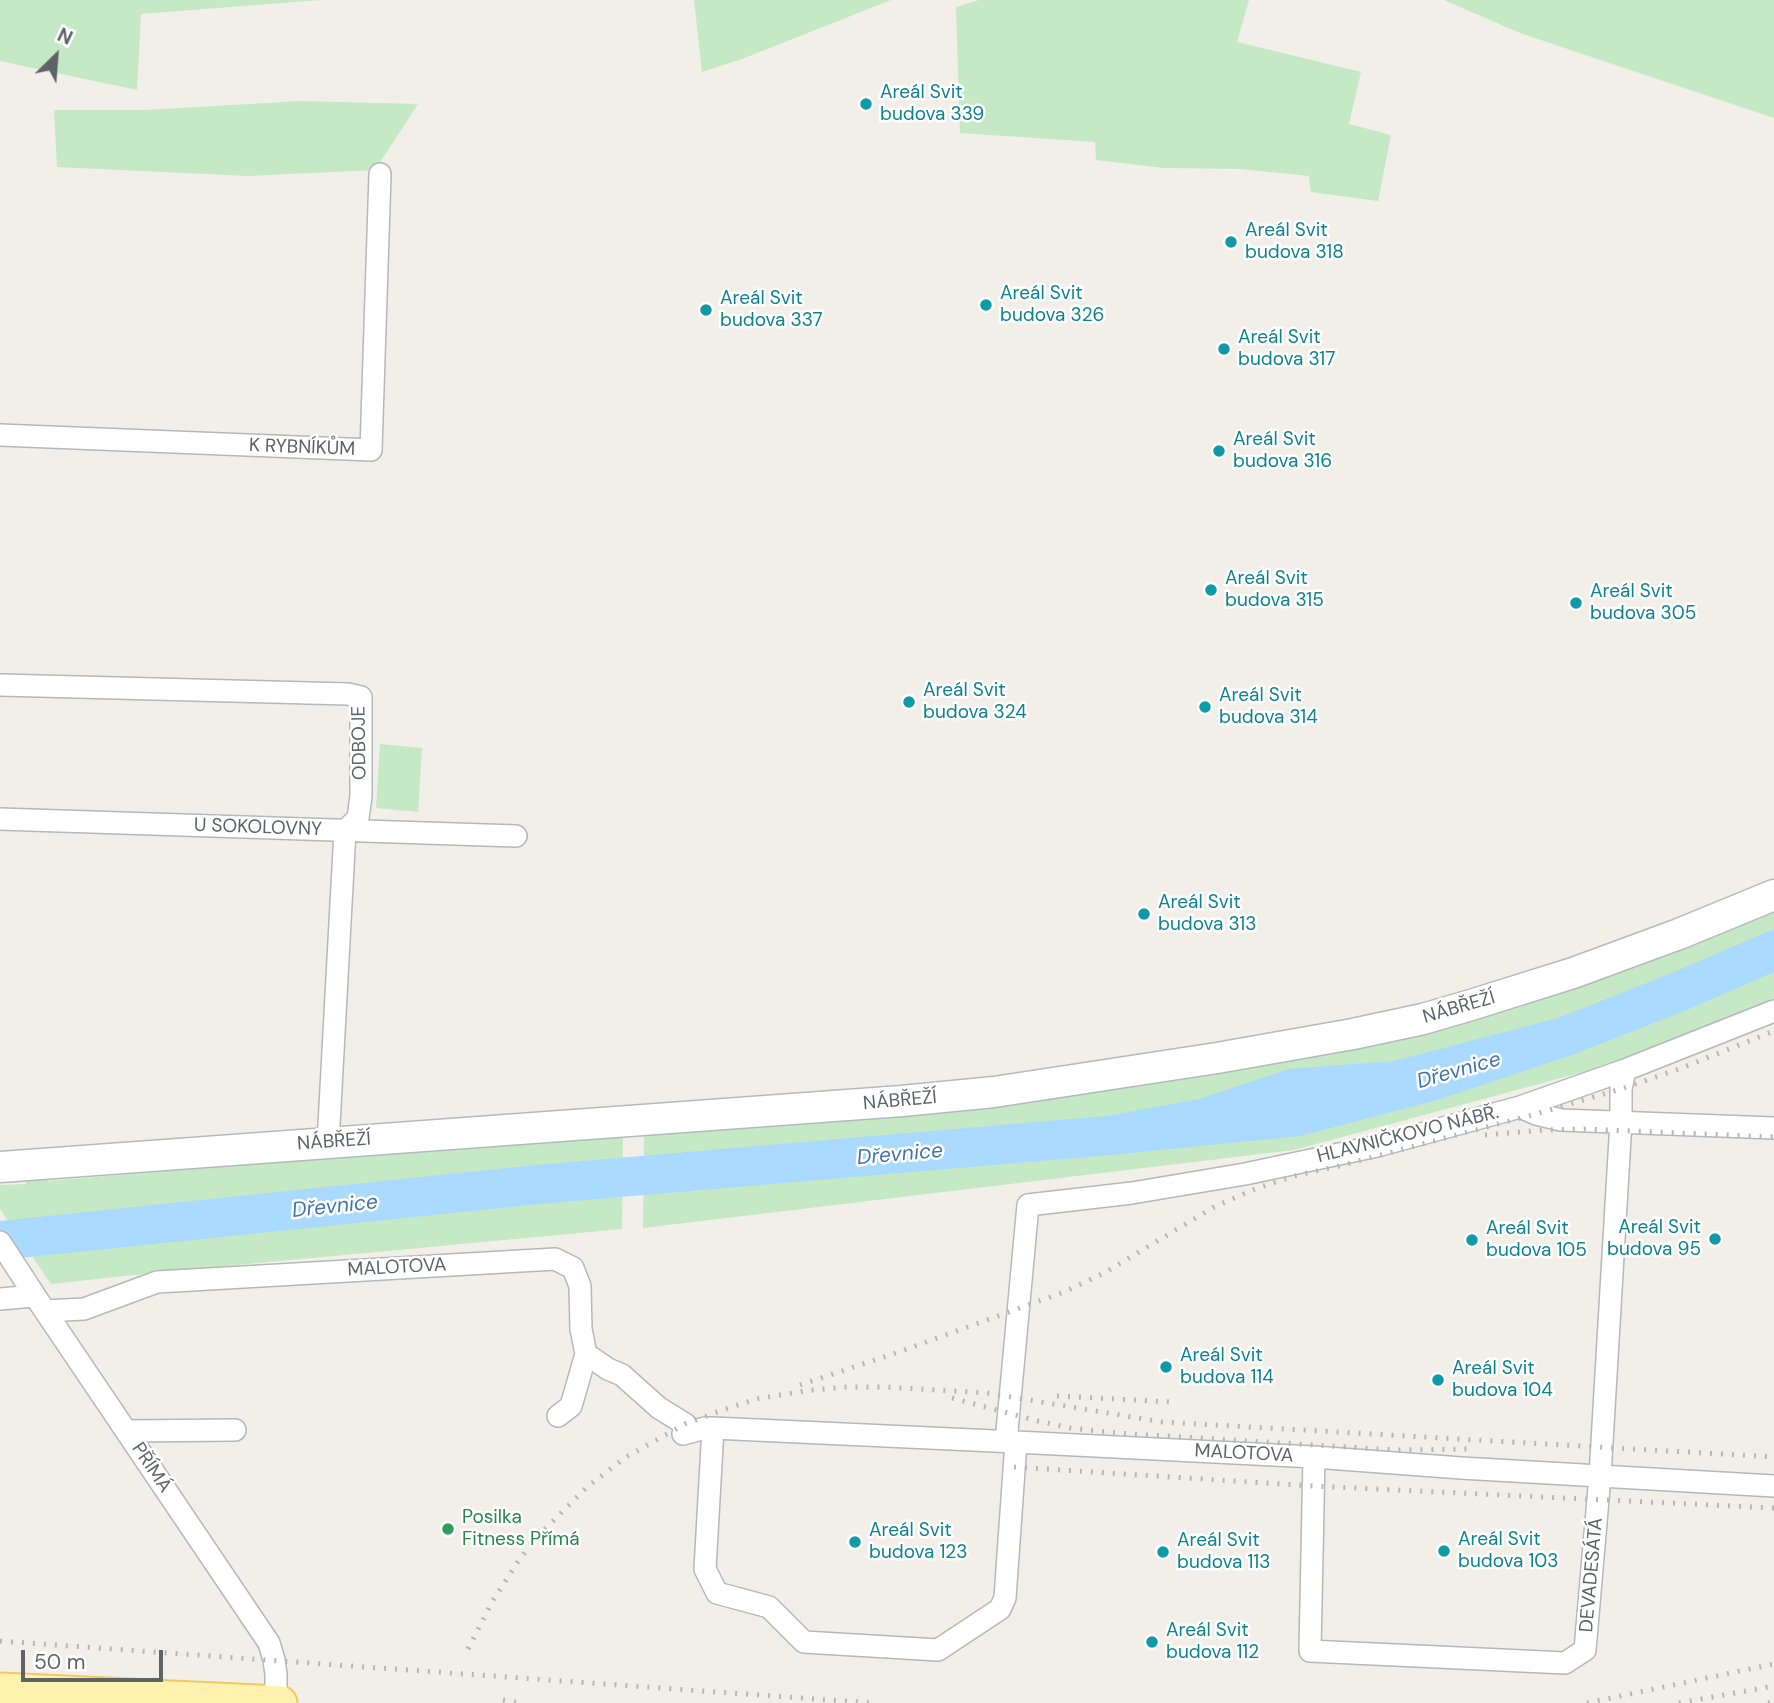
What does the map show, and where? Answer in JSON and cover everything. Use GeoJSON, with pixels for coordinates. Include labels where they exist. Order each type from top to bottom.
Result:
{"type":"FeatureCollection","features":[{"type":"Feature","properties":{"kind":"main road"},"geometry":{"type":"LineString","coordinates":[[0,1690],[277,1703]]}},
{"type":"Feature","properties":{"kind":"street","name":"K RYBNÍKŮM"},"geometry":{"type":"LineString","coordinates":[[0,435],[371,450],[380,174]]}},
{"type":"Feature","properties":{"kind":"street","name":"ODBOJE"},"geometry":{"type":"LineString","coordinates":[[0,685],[348,694],[361,697],[361,796],[358,818],[345,831],[328,1143]]}},
{"type":"Feature","properties":{"kind":"street","name":"U SOKOLOVNY"},"geometry":{"type":"LineString","coordinates":[[0,819],[516,836]]}},
{"type":"Feature","properties":{"kind":"street","name":"NÁBŘEŽÍ"},"geometry":{"type":"LineString","coordinates":[[0,1167],[902,1101],[994,1092],[1217,1058],[1353,1034],[1423,1019],[1471,1005],[1573,973],[1774,895]]}},
{"type":"Feature","properties":{"kind":"street","name":"HLAVNIČKOVO NÁBŘ."},"geometry":{"type":"LineString","coordinates":[[1011,1442],[1028,1205],[1132,1193],[1258,1171],[1377,1146],[1520,1107],[1625,1070],[1774,1011]]}},
{"type":"Feature","properties":{"kind":"street","name":"DEVADESÁTÁ"},"geometry":{"type":"LineString","coordinates":[[1314,1457],[1310,1651],[1565,1664],[1585,1650],[1600,1476],[1621,1088],[1625,1070]]}},
{"type":"Feature","properties":{"kind":"street"},"geometry":{"type":"LineString","coordinates":[[1520,1107],[1536,1114],[1561,1119],[1774,1128]]}},
{"type":"Feature","properties":{"kind":"street","name":"PŘÍMÁ"},"geometry":{"type":"LineString","coordinates":[[0,1242],[269,1643],[276,1674],[277,1703]]}},
{"type":"Feature","properties":{"kind":"street","name":"MALOTOVA"},"geometry":{"type":"LineString","coordinates":[[0,1299],[35,1296],[84,1310],[157,1282],[555,1259],[573,1268],[580,1286],[581,1329],[586,1354],[622,1375],[659,1408],[685,1424],[683,1434],[713,1428],[1011,1442],[1314,1457],[1774,1486]]}},
{"type":"Feature","properties":{"kind":"street"},"geometry":{"type":"LineString","coordinates":[[558,1416],[571,1406],[586,1354]]}},
{"type":"Feature","properties":{"kind":"street"},"geometry":{"type":"LineString","coordinates":[[713,1428],[705,1569],[717,1593],[769,1607],[804,1642],[938,1650],[1000,1609],[1005,1598],[1011,1442]]}},
{"type":"Feature","properties":{"kind":"street"},"geometry":{"type":"LineString","coordinates":[[125,1431],[235,1430]]}},
{"type":"Feature","properties":{"kind":"green space"},"geometry":{"type":"Polygon","coordinates":[[[0,0],[321,0],[141,14],[137,90],[0,61],[0,0]]]}},
{"type":"Feature","properties":{"kind":"green space"},"geometry":{"type":"Polygon","coordinates":[[[694,0],[891,0],[702,72],[694,0]]]}},
{"type":"Feature","properties":{"kind":"green space"},"geometry":{"type":"Polygon","coordinates":[[[979,0],[1249,0],[1237,42],[1361,72],[1349,124],[1391,135],[1378,201],[1311,192],[1309,176],[1241,169],[1164,168],[1096,160],[1095,142],[960,133],[956,7],[979,0]]]}},
{"type":"Feature","properties":{"kind":"green space"},"geometry":{"type":"Polygon","coordinates":[[[1444,0],[1774,0],[1774,118],[1520,33],[1444,0]]]}},
{"type":"Feature","properties":{"kind":"green space"},"geometry":{"type":"Polygon","coordinates":[[[301,101],[418,104],[375,170],[248,176],[57,167],[54,110],[145,110],[301,101]]]}},
{"type":"Feature","properties":{"kind":"green space"},"geometry":{"type":"Polygon","coordinates":[[[380,744],[422,748],[418,812],[376,808],[380,744]]]}},
{"type":"Feature","properties":{"kind":"green space"},"geometry":{"type":"Polygon","coordinates":[[[1774,911],[1774,999],[1602,1067],[1294,1150],[643,1228],[644,1132],[984,1102],[1670,950],[1774,911]]]}},
{"type":"Feature","properties":{"kind":"green space"},"geometry":{"type":"Polygon","coordinates":[[[623,1133],[622,1229],[51,1284],[0,1209],[0,1185],[26,1184],[27,1177],[46,1176],[48,1181],[623,1133]]]}},
{"type":"Feature","properties":{"kind":"water","name":"Dřevnice"},"geometry":{"type":"Polygon","coordinates":[[[1774,929],[1774,972],[1687,1010],[1572,1055],[1441,1099],[1300,1136],[539,1204],[0,1260],[0,1221],[536,1165],[1106,1116],[1199,1099],[1289,1069],[1394,1061],[1558,1018],[1774,929]]]}},
{"type":"Feature","properties":{"kind":"railway"},"geometry":{"type":"LineString","coordinates":[[800,1385],[1064,1292],[1104,1273],[1214,1207],[1255,1189],[1294,1176],[1536,1114],[1621,1089],[1774,1031]]}},
{"type":"Feature","properties":{"kind":"railway"},"geometry":{"type":"LineString","coordinates":[[1485,1135],[1584,1129],[1774,1137]]}},
{"type":"Feature","properties":{"kind":"railway"},"geometry":{"type":"LineString","coordinates":[[468,1649],[492,1602],[538,1536],[587,1487],[626,1457],[685,1424],[720,1411],[756,1399],[804,1391],[885,1387],[987,1393],[1162,1422],[1774,1457]]}},
{"type":"Feature","properties":{"kind":"railway"},"geometry":{"type":"LineString","coordinates":[[1057,1396],[1172,1402]]}},
{"type":"Feature","properties":{"kind":"railway"},"geometry":{"type":"LineString","coordinates":[[952,1398],[1070,1428],[1117,1433],[1396,1450],[1472,1449]]}},
{"type":"Feature","properties":{"kind":"railway"},"geometry":{"type":"LineString","coordinates":[[1014,1467],[1313,1486],[1774,1508]]}},
{"type":"Feature","properties":{"kind":"railway"},"geometry":{"type":"LineString","coordinates":[[0,1641],[872,1703]]}},
{"type":"Feature","properties":{"kind":"railway"},"geometry":{"type":"LineString","coordinates":[[1587,1703],[1774,1664]]}},
{"type":"Feature","properties":{"kind":"railway"},"geometry":{"type":"LineString","coordinates":[[1679,1703],[1774,1686]]}},
{"type":"Feature","properties":{"kind":"railway"},"geometry":{"type":"LineString","coordinates":[[503,1700],[521,1703]]}},
{"type":"Feature","properties":{"kind":"railway"},"geometry":{"type":"LineString","coordinates":[[1768,1703],[1774,1702]]}},
{"type":"Feature","properties":{"kind":"place","name":"Areál Svit budova 339"},"geometry":{"type":"Point","coordinates":[866,104]}},
{"type":"Feature","properties":{"kind":"place","name":"Areál Svit budova 318"},"geometry":{"type":"Point","coordinates":[1231,242]}},
{"type":"Feature","properties":{"kind":"place","name":"Areál Svit budova 326"},"geometry":{"type":"Point","coordinates":[986,305]}},
{"type":"Feature","properties":{"kind":"place","name":"Areál Svit budova 337"},"geometry":{"type":"Point","coordinates":[706,310]}},
{"type":"Feature","properties":{"kind":"place","name":"Areál Svit budova 317"},"geometry":{"type":"Point","coordinates":[1224,349]}},
{"type":"Feature","properties":{"kind":"place","name":"Areál Svit budova 316"},"geometry":{"type":"Point","coordinates":[1219,451]}},
{"type":"Feature","properties":{"kind":"place","name":"Areál Svit budova 315"},"geometry":{"type":"Point","coordinates":[1211,590]}},
{"type":"Feature","properties":{"kind":"place","name":"Areál Svit budova 305"},"geometry":{"type":"Point","coordinates":[1576,603]}},
{"type":"Feature","properties":{"kind":"place","name":"Areál Svit budova 324"},"geometry":{"type":"Point","coordinates":[909,702]}},
{"type":"Feature","properties":{"kind":"place","name":"Areál Svit budova 314"},"geometry":{"type":"Point","coordinates":[1205,707]}},
{"type":"Feature","properties":{"kind":"place","name":"Areál Svit budova 313"},"geometry":{"type":"Point","coordinates":[1144,914]}},
{"type":"Feature","properties":{"kind":"place","name":"Areál Svit budova 95"},"geometry":{"type":"Point","coordinates":[1715,1239]}},
{"type":"Feature","properties":{"kind":"place","name":"Areál Svit budova 105"},"geometry":{"type":"Point","coordinates":[1472,1240]}},
{"type":"Feature","properties":{"kind":"place","name":"Areál Svit budova 114"},"geometry":{"type":"Point","coordinates":[1166,1367]}},
{"type":"Feature","properties":{"kind":"place","name":"Areál Svit budova 104"},"geometry":{"type":"Point","coordinates":[1438,1380]}},
{"type":"Feature","properties":{"kind":"place","name":"Posilka Fitness Přímá"},"geometry":{"type":"Point","coordinates":[448,1529]}},
{"type":"Feature","properties":{"kind":"place","name":"Areál Svit budova 123"},"geometry":{"type":"Point","coordinates":[855,1542]}},
{"type":"Feature","properties":{"kind":"place","name":"Areál Svit budova 103"},"geometry":{"type":"Point","coordinates":[1444,1551]}},
{"type":"Feature","properties":{"kind":"place","name":"Areál Svit budova 113"},"geometry":{"type":"Point","coordinates":[1163,1552]}},
{"type":"Feature","properties":{"kind":"place","name":"Areál Svit budova 112"},"geometry":{"type":"Point","coordinates":[1152,1642]}}]}
